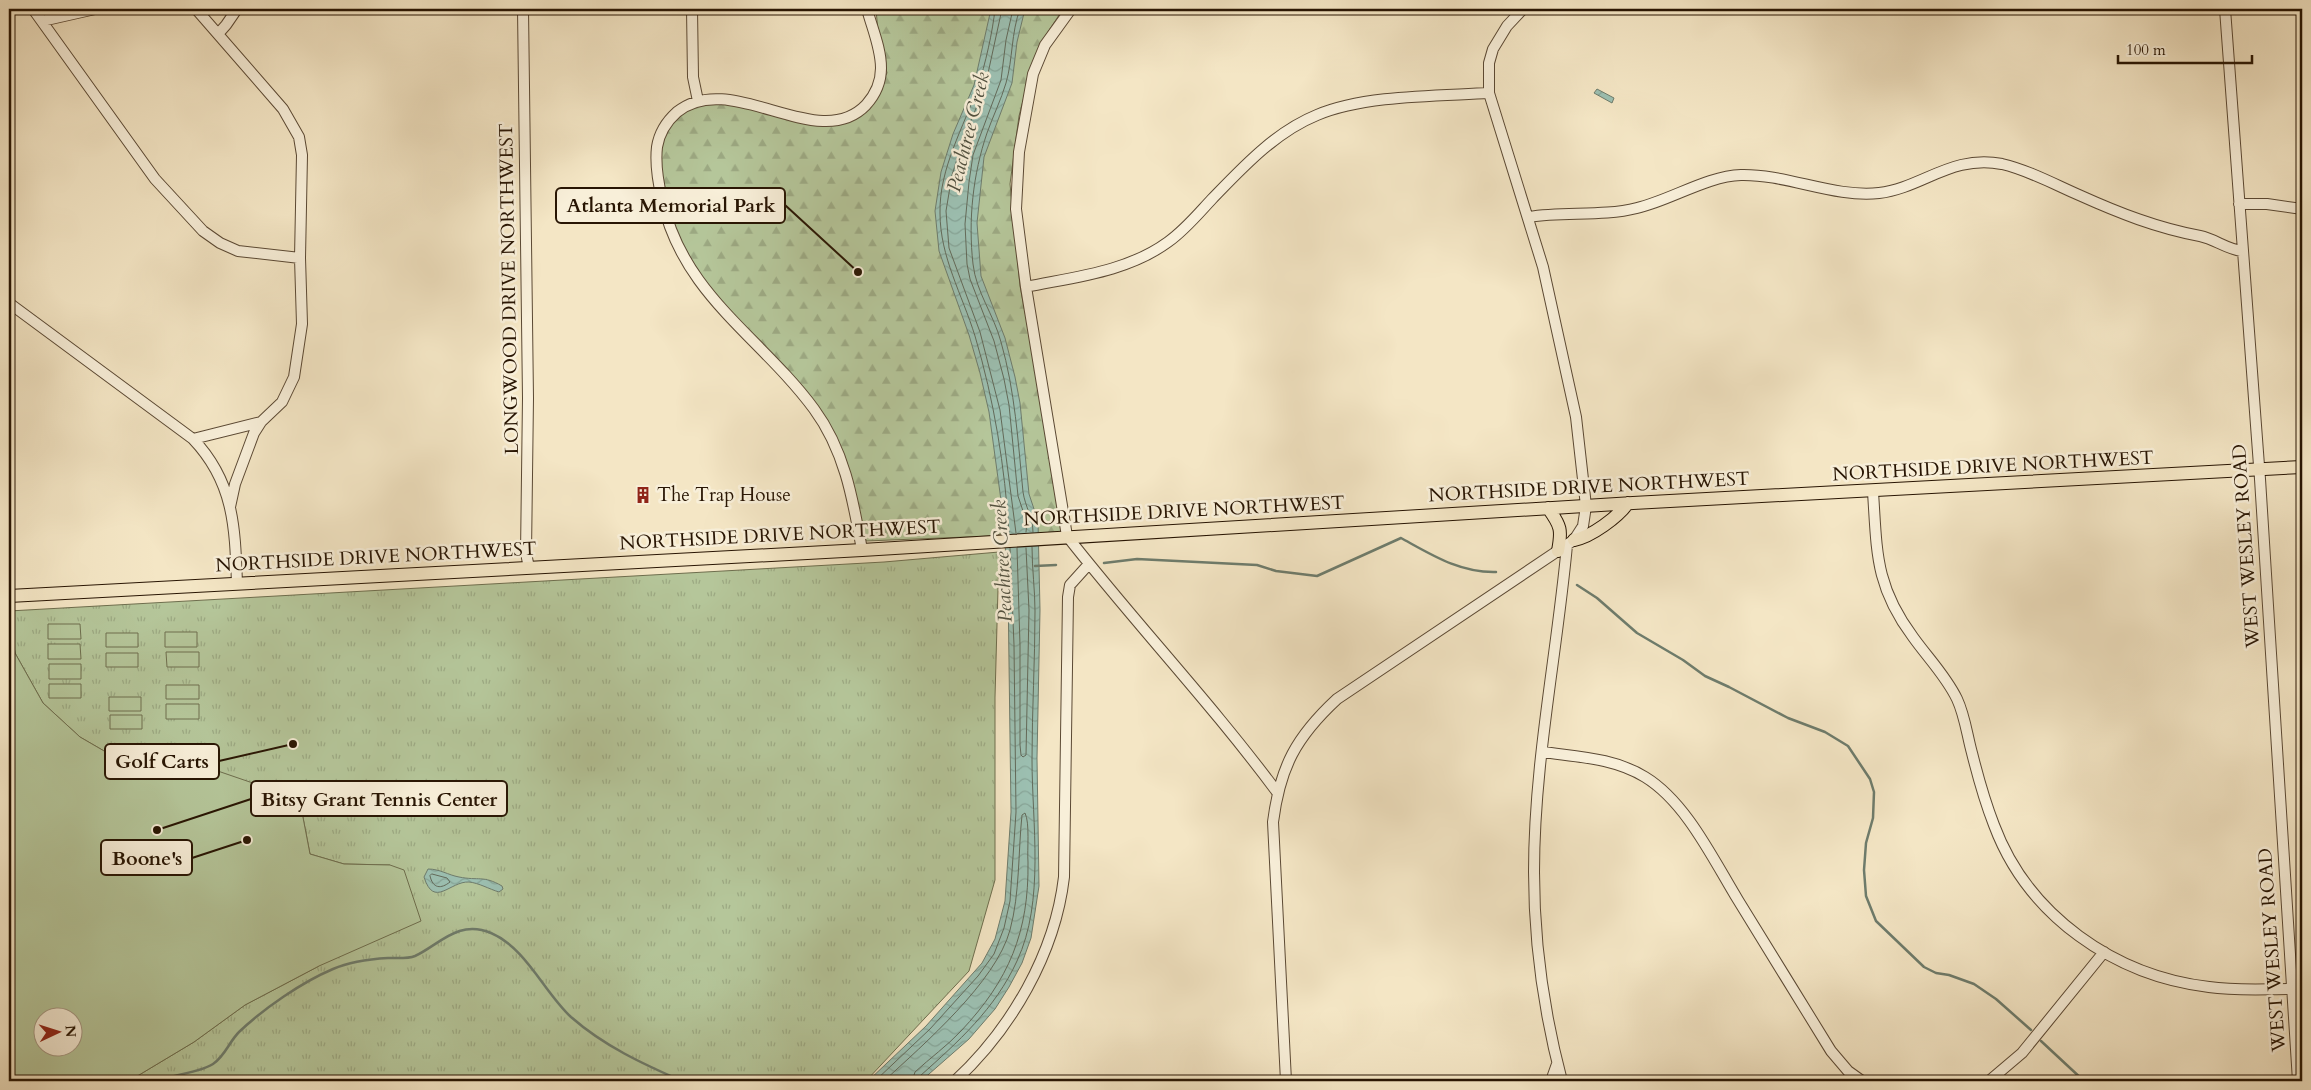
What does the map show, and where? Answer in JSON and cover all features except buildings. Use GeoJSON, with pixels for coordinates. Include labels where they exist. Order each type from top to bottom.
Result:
{"type":"FeatureCollection","features":[{"type":"Feature","properties":{"kind":"main road","name":"NORTHSIDE DRIVE NORTHWEST"},"geometry":{"type":"LineString","coordinates":[[9,596],[862,550],[1628,503],[1873,492],[2302,467]]}},
{"type":"Feature","properties":{"kind":"main road"},"geometry":{"type":"LineString","coordinates":[[1548,508],[1558,522],[1566,545],[1585,538],[1621,513],[1628,503]]}},
{"type":"Feature","properties":{"kind":"street"},"geometry":{"type":"LineString","coordinates":[[33,9],[155,179],[203,231],[220,243],[238,251],[300,258]]}},
{"type":"Feature","properties":{"kind":"street"},"geometry":{"type":"LineString","coordinates":[[42,21],[95,9]]}},
{"type":"Feature","properties":{"kind":"street"},"geometry":{"type":"LineString","coordinates":[[196,9],[283,109],[299,137],[302,154],[300,258],[302,324],[294,376],[282,402],[261,422],[251,440],[235,484],[230,507]]}},
{"type":"Feature","properties":{"kind":"street"},"geometry":{"type":"LineString","coordinates":[[218,34],[226,26],[237,9]]}},
{"type":"Feature","properties":{"kind":"street","name":"LONGWOOD DRIVE NORTHWEST"},"geometry":{"type":"LineString","coordinates":[[523,9],[528,398],[526,553],[529,568]]}},
{"type":"Feature","properties":{"kind":"street"},"geometry":{"type":"LineString","coordinates":[[692,9],[693,77],[698,101]]}},
{"type":"Feature","properties":{"kind":"street"},"geometry":{"type":"LineString","coordinates":[[862,550],[849,482],[827,429],[800,392],[704,290],[684,260],[670,228],[659,186],[656,158],[657,145],[662,131],[672,117],[684,107],[698,101],[723,99],[825,121],[854,114],[870,100],[880,80],[880,61],[867,9]]}},
{"type":"Feature","properties":{"kind":"street"},"geometry":{"type":"LineString","coordinates":[[1071,9],[1045,45],[1033,74],[1028,94],[1016,187],[1017,233],[1067,536],[1088,565],[1256,763],[1277,792]]}},
{"type":"Feature","properties":{"kind":"street"},"geometry":{"type":"LineString","coordinates":[[1286,1081],[1273,822],[1277,792],[1288,760],[1318,716],[1337,699],[1566,545],[1583,526],[1586,506],[1576,417],[1556,316],[1528,217],[1489,92],[1488,70],[1493,49],[1507,26],[1523,9]]}},
{"type":"Feature","properties":{"kind":"street","name":"WEST WESLEY ROAD"},"geometry":{"type":"LineString","coordinates":[[2225,9],[2259,470],[2299,1076]]}},
{"type":"Feature","properties":{"kind":"street"},"geometry":{"type":"LineString","coordinates":[[1026,288],[1113,269],[1154,251],[1183,230],[1268,144],[1291,128],[1316,115],[1364,102],[1489,92]]}},
{"type":"Feature","properties":{"kind":"street"},"geometry":{"type":"LineString","coordinates":[[1528,217],[1636,209],[1667,200],[1715,180],[1739,175],[1783,179],[1848,192],[1878,193],[1900,188],[1948,168],[1989,162],[2014,168],[2141,221],[2200,236],[2230,250],[2242,250]]}},
{"type":"Feature","properties":{"kind":"street"},"geometry":{"type":"LineString","coordinates":[[2239,204],[2267,204],[2302,209]]}},
{"type":"Feature","properties":{"kind":"street"},"geometry":{"type":"LineString","coordinates":[[9,303],[193,439],[207,454],[218,470],[230,507],[237,584]]}},
{"type":"Feature","properties":{"kind":"street"},"geometry":{"type":"LineString","coordinates":[[193,439],[261,422]]}},
{"type":"Feature","properties":{"kind":"street"},"geometry":{"type":"LineString","coordinates":[[1873,492],[1876,557],[1884,588],[1899,617],[1946,679],[1957,700],[1965,720],[1988,808],[2005,849],[2022,878],[2048,911],[2104,952],[2139,971],[2188,984],[2231,989],[2292,989]]}},
{"type":"Feature","properties":{"kind":"street"},"geometry":{"type":"LineString","coordinates":[[1562,1081],[1542,987],[1535,911],[1535,834],[1566,545]]}},
{"type":"Feature","properties":{"kind":"street"},"geometry":{"type":"LineString","coordinates":[[955,1081],[982,1053],[1019,1002],[1046,946],[1061,899],[1064,877],[1068,597],[1070,585],[1088,565]]}},
{"type":"Feature","properties":{"kind":"street"},"geometry":{"type":"LineString","coordinates":[[1543,752],[1599,760],[1622,766],[1646,777],[1668,795],[1700,839],[1831,1051],[1848,1071],[1862,1081]]}},
{"type":"Feature","properties":{"kind":"street"},"geometry":{"type":"LineString","coordinates":[[1989,1081],[2022,1052],[2104,952]]}},
{"type":"Feature","properties":{"kind":"street"},"geometry":{"type":"LineString","coordinates":[[1551,1081],[1557,1063]]}},
{"type":"Feature","properties":{"kind":"green space"},"geometry":{"type":"Polygon","coordinates":[[[876,9],[1063,9],[1040,44],[1029,78],[1019,116],[1010,184],[1020,286],[1069,541],[1010,532],[991,536],[866,541],[852,479],[825,422],[684,257],[657,201],[662,124],[696,99],[832,123],[866,110],[887,73],[878,32],[876,9]]]}},
{"type":"Feature","properties":{"kind":"green space"},"geometry":{"type":"Polygon","coordinates":[[[999,552],[995,697],[995,880],[969,971],[866,1081],[129,1081],[194,1042],[245,1005],[319,966],[390,865],[344,864],[310,854],[301,807],[212,769],[111,755],[80,737],[43,703],[15,653],[9,611],[884,562],[999,552]]]}},
{"type":"Feature","properties":{"kind":"green space"},"geometry":{"type":"Polygon","coordinates":[[[9,611],[15,653],[43,703],[80,737],[111,755],[212,769],[276,791],[301,807],[310,854],[344,864],[390,865],[404,870],[421,921],[319,966],[245,1005],[194,1042],[129,1081],[9,1081],[9,611]]]}},
{"type":"Feature","properties":{"kind":"green space"},"geometry":{"type":"Polygon","coordinates":[[[48,624],[80,624],[81,639],[48,639],[48,624]]]}},
{"type":"Feature","properties":{"kind":"green space"},"geometry":{"type":"Polygon","coordinates":[[[165,632],[197,632],[197,647],[165,647],[165,632]]]}},
{"type":"Feature","properties":{"kind":"green space"},"geometry":{"type":"Polygon","coordinates":[[[106,633],[138,633],[138,647],[106,647],[106,633]]]}},
{"type":"Feature","properties":{"kind":"green space"},"geometry":{"type":"Polygon","coordinates":[[[48,644],[80,644],[81,659],[48,659],[48,644]]]}},
{"type":"Feature","properties":{"kind":"green space"},"geometry":{"type":"Polygon","coordinates":[[[166,652],[199,652],[199,667],[167,667],[166,652]]]}},
{"type":"Feature","properties":{"kind":"green space"},"geometry":{"type":"Polygon","coordinates":[[[106,653],[138,653],[138,667],[106,667],[106,653]]]}},
{"type":"Feature","properties":{"kind":"green space"},"geometry":{"type":"Polygon","coordinates":[[[49,664],[81,664],[81,679],[49,679],[49,664]]]}},
{"type":"Feature","properties":{"kind":"green space"},"geometry":{"type":"Polygon","coordinates":[[[49,684],[81,684],[81,698],[49,698],[49,684]]]}},
{"type":"Feature","properties":{"kind":"green space"},"geometry":{"type":"Polygon","coordinates":[[[166,685],[199,685],[199,699],[166,699],[166,685]]]}},
{"type":"Feature","properties":{"kind":"green space"},"geometry":{"type":"Polygon","coordinates":[[[109,697],[141,697],[141,711],[109,711],[109,697]]]}},
{"type":"Feature","properties":{"kind":"green space"},"geometry":{"type":"Polygon","coordinates":[[[166,704],[199,704],[199,719],[166,719],[166,704]]]}},
{"type":"Feature","properties":{"kind":"green space"},"geometry":{"type":"Polygon","coordinates":[[[110,715],[142,715],[142,729],[110,729],[110,715]]]}},
{"type":"Feature","properties":{"kind":"water","name":"Peachtree Creek"},"geometry":{"type":"Polygon","coordinates":[[[991,9],[1025,9],[1017,42],[1012,83],[984,157],[977,223],[981,276],[1005,338],[1015,377],[1020,403],[1029,494],[1038,521],[1040,610],[1037,758],[1039,886],[1031,938],[1022,963],[995,1009],[969,1039],[921,1081],[868,1081],[926,1026],[982,963],[995,939],[1005,901],[1011,812],[1008,587],[1003,515],[989,412],[969,335],[939,251],[935,211],[941,172],[953,134],[974,85],[991,9]]]}},
{"type":"Feature","properties":{"kind":"water"},"geometry":{"type":"Polygon","coordinates":[[[1597,89],[1614,98],[1612,103],[1594,93],[1597,89]]]}},
{"type":"Feature","properties":{"kind":"water"},"geometry":{"type":"Polygon","coordinates":[[[428,869],[459,877],[485,879],[502,886],[503,889],[499,892],[469,882],[455,885],[443,891],[433,891],[428,886],[424,877],[428,869]]]}},
{"type":"Feature","properties":{"kind":"waterway"},"geometry":{"type":"LineString","coordinates":[[1104,563],[1137,559],[1257,565],[1276,571],[1317,576],[1401,538],[1458,566],[1470,570],[1496,572]]}},
{"type":"Feature","properties":{"kind":"waterway"},"geometry":{"type":"LineString","coordinates":[[1035,566],[1056,565]]}},
{"type":"Feature","properties":{"kind":"waterway"},"geometry":{"type":"LineString","coordinates":[[1577,585],[1597,598],[1637,633],[1683,660],[1705,676],[1788,718],[1825,732],[1848,746],[1870,779],[1874,792],[1873,818],[1866,843],[1864,870],[1866,896],[1876,921],[1924,967],[1936,973],[1949,975],[1974,984],[1996,999],[2031,1030]]}},
{"type":"Feature","properties":{"kind":"waterway"},"geometry":{"type":"LineString","coordinates":[[152,1081],[192,1072],[213,1064],[221,1057],[239,1032],[249,1023],[271,1005],[321,974],[360,961],[412,957],[450,935],[469,929],[491,933],[514,949],[525,960],[561,1007],[597,1037],[638,1061],[682,1081]]}},
{"type":"Feature","properties":{"kind":"waterway"},"geometry":{"type":"LineString","coordinates":[[2041,1041],[2084,1081]]}},
{"type":"Feature","properties":{"kind":"place","name":"Atlanta Memorial Park"},"geometry":{"type":"Point","coordinates":[858,272]}},
{"type":"Feature","properties":{"kind":"place","name":"The Trap House"},"geometry":{"type":"Point","coordinates":[643,495]}},
{"type":"Feature","properties":{"kind":"place","name":"Golf Carts"},"geometry":{"type":"Point","coordinates":[293,744]}},
{"type":"Feature","properties":{"kind":"place","name":"Bitsy Grant Tennis Center"},"geometry":{"type":"Point","coordinates":[157,830]}},
{"type":"Feature","properties":{"kind":"place","name":"Boone's"},"geometry":{"type":"Point","coordinates":[247,840]}}]}
